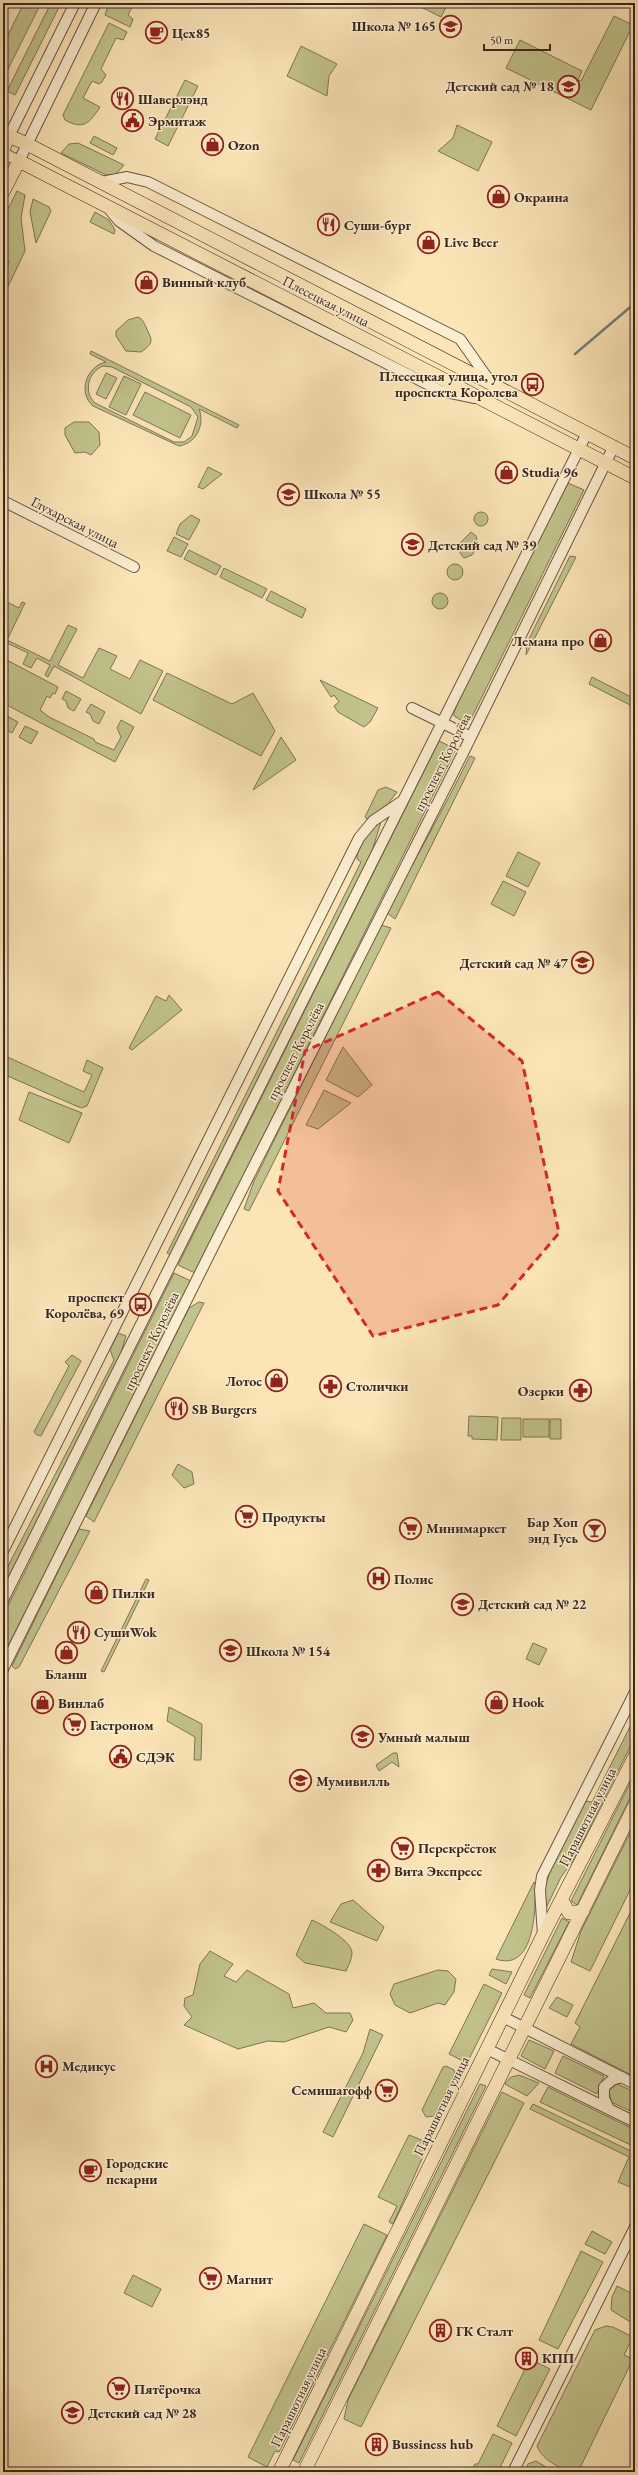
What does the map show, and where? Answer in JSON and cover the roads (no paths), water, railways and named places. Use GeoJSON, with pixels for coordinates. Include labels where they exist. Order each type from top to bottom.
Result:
{"type":"FeatureCollection","features":[{"type":"Feature","properties":{"kind":"main road","name":"Плесецкая улица"},"geometry":{"type":"LineString","coordinates":[[6,135],[102,182],[635,458]]}},
{"type":"Feature","properties":{"kind":"main road"},"geometry":{"type":"LineString","coordinates":[[3,151],[6,135]]}},
{"type":"Feature","properties":{"kind":"main road","name":"Плесецкая улица"},"geometry":{"type":"LineString","coordinates":[[19,161],[635,478]]}},
{"type":"Feature","properties":{"kind":"main road"},"geometry":{"type":"LineString","coordinates":[[3,192],[19,161]]}},
{"type":"Feature","properties":{"kind":"main road","name":"Парашютная улица"},"geometry":{"type":"LineString","coordinates":[[279,2472],[542,1935],[562,1900],[635,1756]]}},
{"type":"Feature","properties":{"kind":"main road"},"geometry":{"type":"LineString","coordinates":[[304,2472],[635,1805]]}},
{"type":"Feature","properties":{"kind":"main road"},"geometry":{"type":"LineString","coordinates":[[562,1900],[569,1914],[583,1911]]}},
{"type":"Feature","properties":{"kind":"street"},"geometry":{"type":"LineString","coordinates":[[6,135],[75,3]]}},
{"type":"Feature","properties":{"kind":"street"},"geometry":{"type":"LineString","coordinates":[[19,161],[96,3]]}},
{"type":"Feature","properties":{"kind":"street","name":"Плесецкая улица"},"geometry":{"type":"LineString","coordinates":[[3,151],[19,161]]}},
{"type":"Feature","properties":{"kind":"street"},"geometry":{"type":"LineString","coordinates":[[102,182],[127,177],[148,182],[460,339],[491,383]]}},
{"type":"Feature","properties":{"kind":"street","name":"проспект Королёва"},"geometry":{"type":"LineString","coordinates":[[3,1600],[440,722],[587,432]]}},
{"type":"Feature","properties":{"kind":"street","name":"проспект Королёва"},"geometry":{"type":"LineString","coordinates":[[3,1669],[220,1233],[471,736],[614,446]]}},
{"type":"Feature","properties":{"kind":"street","name":"Глухарская улица"},"geometry":{"type":"LineString","coordinates":[[3,501],[134,567]]}},
{"type":"Feature","properties":{"kind":"street"},"geometry":{"type":"LineString","coordinates":[[412,708],[471,736]]}},
{"type":"Feature","properties":{"kind":"street"},"geometry":{"type":"LineString","coordinates":[[3,1551],[359,838],[373,821],[401,802]]}},
{"type":"Feature","properties":{"kind":"street"},"geometry":{"type":"LineString","coordinates":[[542,1935],[540,1890],[542,1876],[635,1692]]}},
{"type":"Feature","properties":{"kind":"street"},"geometry":{"type":"LineString","coordinates":[[502,2017],[635,2084]]}},
{"type":"Feature","properties":{"kind":"street"},"geometry":{"type":"LineString","coordinates":[[487,2049],[635,2122]]}},
{"type":"Feature","properties":{"kind":"street"},"geometry":{"type":"LineString","coordinates":[[609,2109],[604,2098],[604,2087],[612,2080],[622,2077]]}},
{"type":"Feature","properties":{"kind":"street"},"geometry":{"type":"LineString","coordinates":[[513,2472],[635,2227]]}},
{"type":"Feature","properties":{"kind":"waterway"},"geometry":{"type":"LineString","coordinates":[[575,354],[635,303]]}},
{"type":"Feature","properties":{"kind":"place","name":"Школа № 165"},"geometry":{"type":"Point","coordinates":[451,26]}},
{"type":"Feature","properties":{"kind":"place","name":"Цех85"},"geometry":{"type":"Point","coordinates":[156,33]}},
{"type":"Feature","properties":{"kind":"place","name":"Детский сад № 18"},"geometry":{"type":"Point","coordinates":[569,86]}},
{"type":"Feature","properties":{"kind":"place","name":"Шаверлэнд"},"geometry":{"type":"Point","coordinates":[122,99]}},
{"type":"Feature","properties":{"kind":"place","name":"Эрмитаж"},"geometry":{"type":"Point","coordinates":[132,121]}},
{"type":"Feature","properties":{"kind":"place","name":"Ozon"},"geometry":{"type":"Point","coordinates":[213,145]}},
{"type":"Feature","properties":{"kind":"place","name":"Окраина"},"geometry":{"type":"Point","coordinates":[498,197]}},
{"type":"Feature","properties":{"kind":"place","name":"Суши-бург"},"geometry":{"type":"Point","coordinates":[329,225]}},
{"type":"Feature","properties":{"kind":"place","name":"Live Beer"},"geometry":{"type":"Point","coordinates":[428,242]}},
{"type":"Feature","properties":{"kind":"place","name":"Винный клуб"},"geometry":{"type":"Point","coordinates":[147,282]}},
{"type":"Feature","properties":{"kind":"place","name":"Плесецкая улица, угол проспекта Королева"},"geometry":{"type":"Point","coordinates":[533,384]}},
{"type":"Feature","properties":{"kind":"place","name":"Studia 96"},"geometry":{"type":"Point","coordinates":[507,472]}},
{"type":"Feature","properties":{"kind":"place","name":"Школа № 55"},"geometry":{"type":"Point","coordinates":[289,494]}},
{"type":"Feature","properties":{"kind":"place","name":"Детский сад № 39"},"geometry":{"type":"Point","coordinates":[412,545]}},
{"type":"Feature","properties":{"kind":"place","name":"Лемана про"},"geometry":{"type":"Point","coordinates":[600,641]}},
{"type":"Feature","properties":{"kind":"place","name":"Детский сад № 47"},"geometry":{"type":"Point","coordinates":[583,963]}},
{"type":"Feature","properties":{"kind":"place","name":"проспект Королёва, 69"},"geometry":{"type":"Point","coordinates":[140,1305]}},
{"type":"Feature","properties":{"kind":"place","name":"Лотос"},"geometry":{"type":"Point","coordinates":[277,1381]}},
{"type":"Feature","properties":{"kind":"place","name":"Столички"},"geometry":{"type":"Point","coordinates":[331,1386]}},
{"type":"Feature","properties":{"kind":"place","name":"Озерки"},"geometry":{"type":"Point","coordinates":[580,1391]}},
{"type":"Feature","properties":{"kind":"place","name":"SB Burgers"},"geometry":{"type":"Point","coordinates":[177,1409]}},
{"type":"Feature","properties":{"kind":"place","name":"Продукты"},"geometry":{"type":"Point","coordinates":[246,1517]}},
{"type":"Feature","properties":{"kind":"place","name":"Минимаркет"},"geometry":{"type":"Point","coordinates":[411,1528]}},
{"type":"Feature","properties":{"kind":"place","name":"Бар Хоп энд Гусь"},"geometry":{"type":"Point","coordinates":[594,1530]}},
{"type":"Feature","properties":{"kind":"place","name":"Полис"},"geometry":{"type":"Point","coordinates":[378,1579]}},
{"type":"Feature","properties":{"kind":"place","name":"Пилки"},"geometry":{"type":"Point","coordinates":[96,1593]}},
{"type":"Feature","properties":{"kind":"place","name":"Детский сад № 22"},"geometry":{"type":"Point","coordinates":[462,1604]}},
{"type":"Feature","properties":{"kind":"place","name":"СушиWok"},"geometry":{"type":"Point","coordinates":[79,1632]}},
{"type":"Feature","properties":{"kind":"place","name":"Школа № 154"},"geometry":{"type":"Point","coordinates":[230,1651]}},
{"type":"Feature","properties":{"kind":"place","name":"Бланш"},"geometry":{"type":"Point","coordinates":[66,1652]}},
{"type":"Feature","properties":{"kind":"place","name":"Hook"},"geometry":{"type":"Point","coordinates":[497,1702]}},
{"type":"Feature","properties":{"kind":"place","name":"Винлаб"},"geometry":{"type":"Point","coordinates":[42,1703]}},
{"type":"Feature","properties":{"kind":"place","name":"Гастроном"},"geometry":{"type":"Point","coordinates":[74,1725]}},
{"type":"Feature","properties":{"kind":"place","name":"Умный малыш"},"geometry":{"type":"Point","coordinates":[362,1737]}},
{"type":"Feature","properties":{"kind":"place","name":"СДЭК"},"geometry":{"type":"Point","coordinates":[120,1757]}},
{"type":"Feature","properties":{"kind":"place","name":"Мумивилль"},"geometry":{"type":"Point","coordinates":[301,1781]}},
{"type":"Feature","properties":{"kind":"place","name":"Перекрёсток"},"geometry":{"type":"Point","coordinates":[403,1848]}},
{"type":"Feature","properties":{"kind":"place","name":"Вита Экспресс"},"geometry":{"type":"Point","coordinates":[378,1871]}},
{"type":"Feature","properties":{"kind":"place","name":"Медикус"},"geometry":{"type":"Point","coordinates":[47,2066]}},
{"type":"Feature","properties":{"kind":"place","name":"Семишагофф"},"geometry":{"type":"Point","coordinates":[387,2090]}},
{"type":"Feature","properties":{"kind":"place","name":"Городские пекарни"},"geometry":{"type":"Point","coordinates":[90,2171]}},
{"type":"Feature","properties":{"kind":"place","name":"Магнит"},"geometry":{"type":"Point","coordinates":[211,2279]}},
{"type":"Feature","properties":{"kind":"place","name":"ГК Сталт"},"geometry":{"type":"Point","coordinates":[441,2331]}},
{"type":"Feature","properties":{"kind":"place","name":"КПП"},"geometry":{"type":"Point","coordinates":[526,2358]}},
{"type":"Feature","properties":{"kind":"place","name":"Пятёрочка"},"geometry":{"type":"Point","coordinates":[118,2389]}},
{"type":"Feature","properties":{"kind":"place","name":"Детский сад № 28"},"geometry":{"type":"Point","coordinates":[72,2413]}},
{"type":"Feature","properties":{"kind":"place","name":"Bussiness hub"},"geometry":{"type":"Point","coordinates":[377,2444]}}]}
